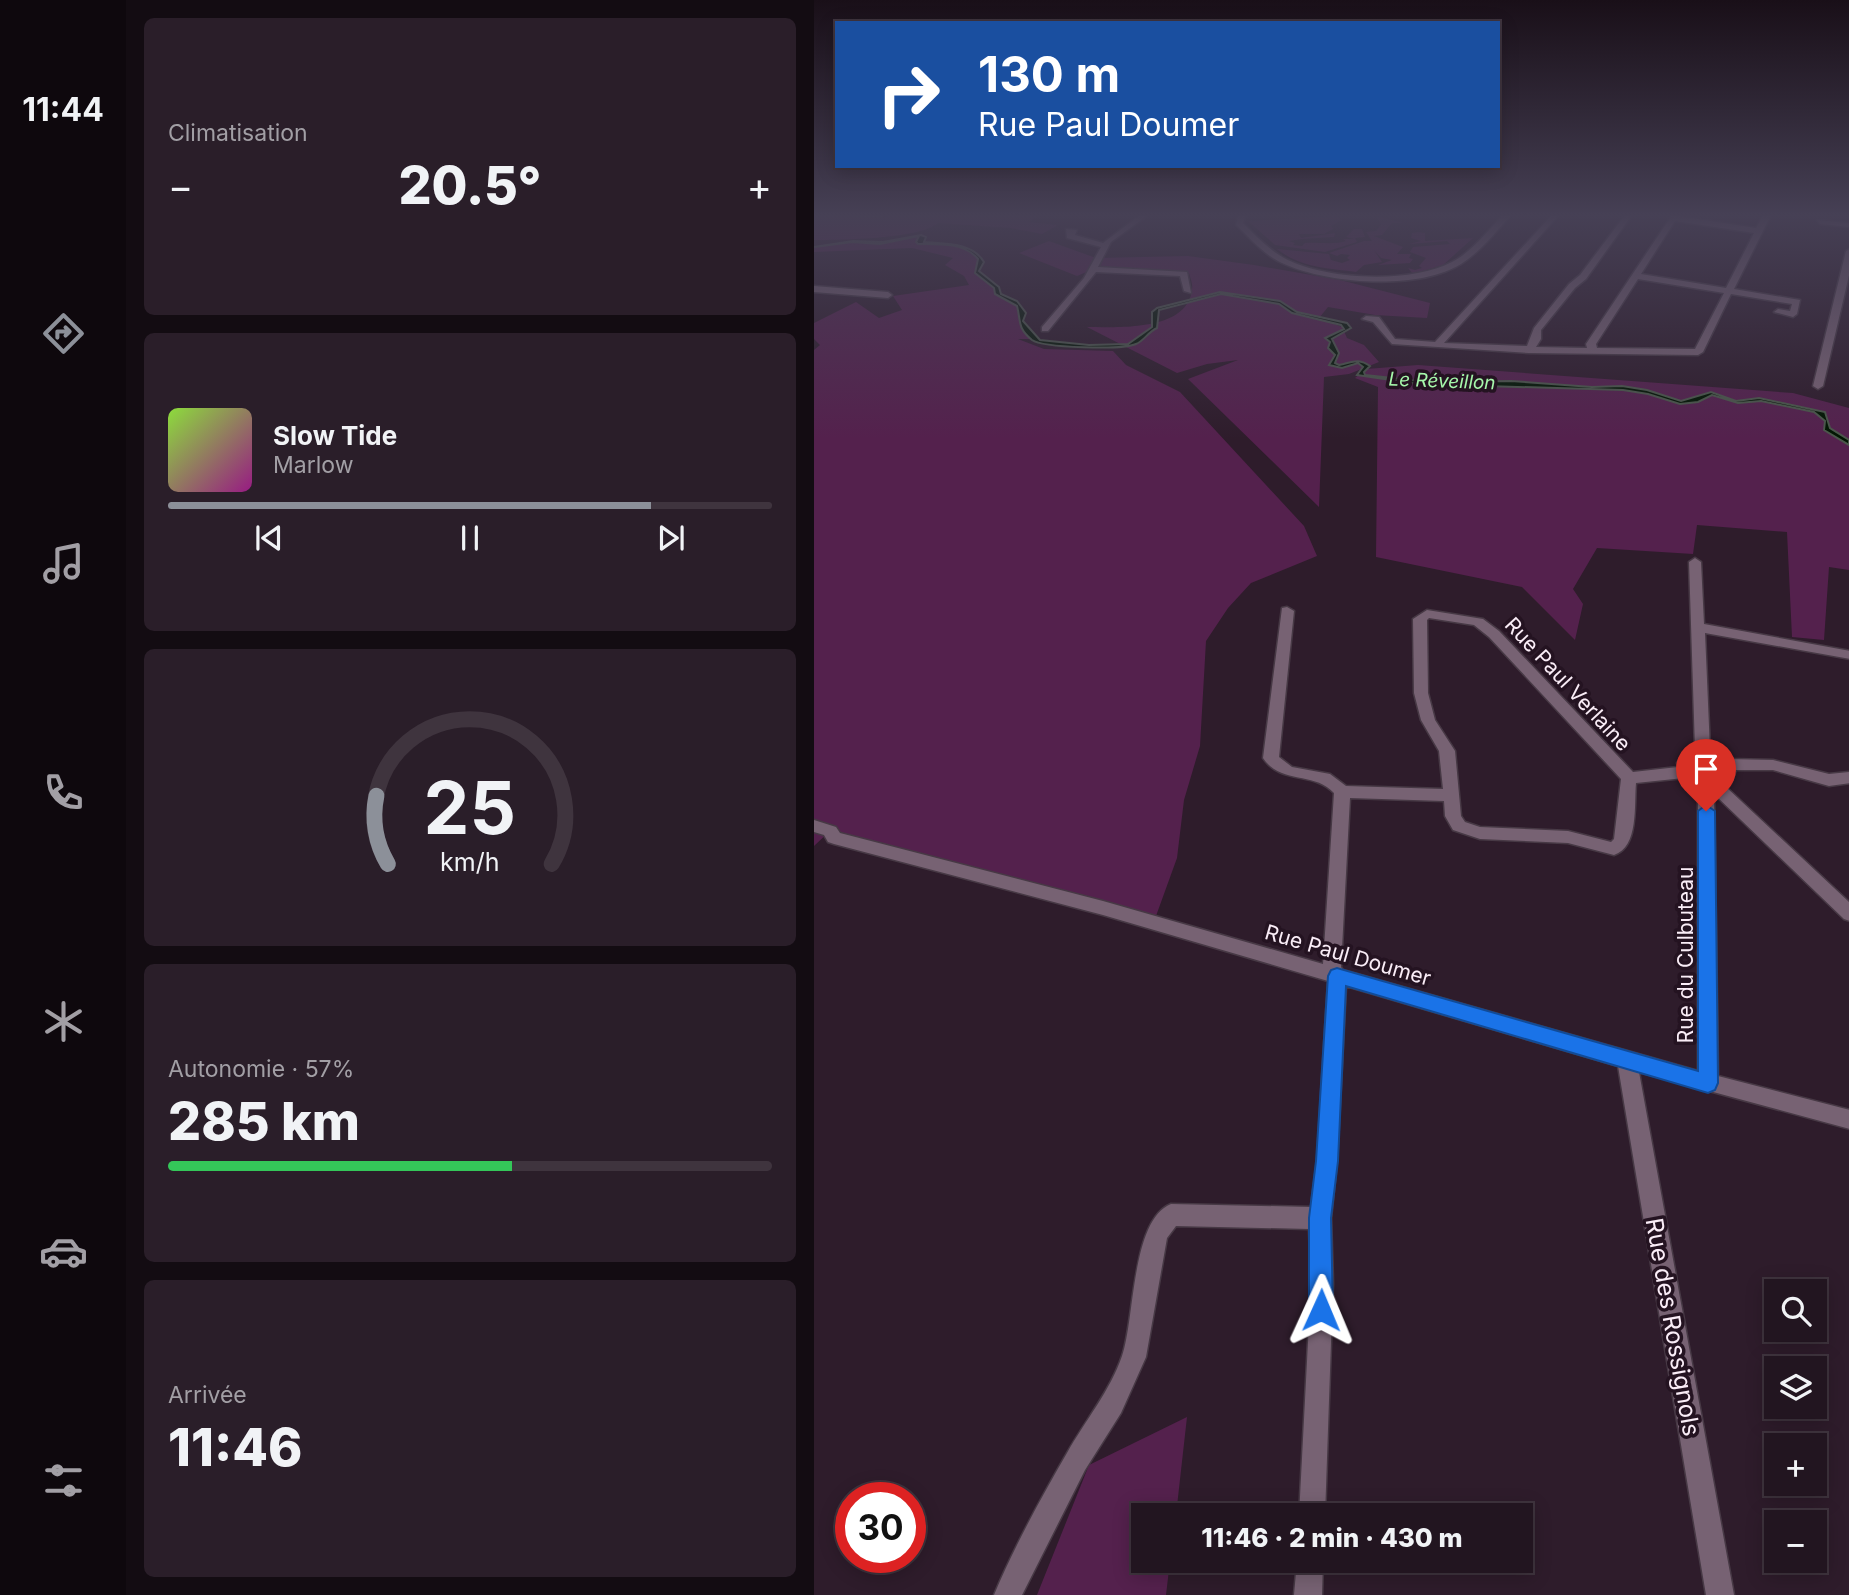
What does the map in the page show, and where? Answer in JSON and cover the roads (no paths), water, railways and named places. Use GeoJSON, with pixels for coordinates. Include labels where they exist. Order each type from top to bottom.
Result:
{"type":"FeatureCollection","features":[{"type":"Feature","properties":{"kind":"street"},"geometry":{"type":"LineString","coordinates":[[819,289],[888,295]]}},
{"type":"Feature","properties":{"kind":"street"},"geometry":{"type":"LineString","coordinates":[[1045,329],[1065,310],[1079,289]]}},
{"type":"Feature","properties":{"kind":"street"},"geometry":{"type":"LineString","coordinates":[[1437,345],[1488,289]]}},
{"type":"Feature","properties":{"kind":"street"},"geometry":{"type":"LineString","coordinates":[[1529,350],[1536,339],[1537,330],[1569,289]]}},
{"type":"Feature","properties":{"kind":"street"},"geometry":{"type":"LineString","coordinates":[[1592,349],[1591,344],[1627,289]]}},
{"type":"Feature","properties":{"kind":"street"},"geometry":{"type":"LineString","coordinates":[[1720,289],[1797,302],[1793,314],[1778,312]]}},
{"type":"Feature","properties":{"kind":"street"},"geometry":{"type":"LineString","coordinates":[[1818,386],[1840,289]]}},
{"type":"Feature","properties":{"kind":"street"},"geometry":{"type":"LineString","coordinates":[[1366,319],[1376,319],[1392,341],[1529,350],[1688,352],[1702,349],[1730,291]]}},
{"type":"Feature","properties":{"kind":"street"},"geometry":{"type":"LineString","coordinates":[[1834,312],[1849,313]]}},
{"type":"Feature","properties":{"kind":"street"},"geometry":{"type":"LineString","coordinates":[[1695,562],[1703,754]]}},
{"type":"Feature","properties":{"kind":"street"},"geometry":{"type":"LineString","coordinates":[[1287,611],[1271,758],[1277,767],[1293,773],[1334,779],[1342,792],[1333,968],[1337,976],[1327,1161],[1320,1218],[1322,1284],[1313,1503]]}},
{"type":"Feature","properties":{"kind":"street","name":"Rue Paul Verlaine"},"geometry":{"type":"LineString","coordinates":[[1427,614],[1478,622],[1495,634],[1629,778],[1622,842],[1614,849],[1568,837],[1480,833],[1459,826],[1453,816],[1447,751],[1428,720],[1421,693],[1420,619],[1427,614]]}},
{"type":"Feature","properties":{"kind":"street"},"geometry":{"type":"LineString","coordinates":[[1697,627],[1849,655]]}},
{"type":"Feature","properties":{"kind":"street"},"geometry":{"type":"LineString","coordinates":[[1846,906],[1710,784],[1692,778],[1685,763],[1689,757],[1703,754],[1715,757],[1725,764],[1773,765],[1828,780],[1849,777]]}},
{"type":"Feature","properties":{"kind":"street"},"geometry":{"type":"LineString","coordinates":[[1710,784],[1726,779],[1728,773],[1725,764]]}},
{"type":"Feature","properties":{"kind":"street","name":"Rue Paul Verlaine"},"geometry":{"type":"LineString","coordinates":[[1629,778],[1687,772]]}},
{"type":"Feature","properties":{"kind":"street","name":"Rue du Culbuteau"},"geometry":{"type":"LineString","coordinates":[[1708,1083],[1710,784]]}},
{"type":"Feature","properties":{"kind":"street"},"geometry":{"type":"LineString","coordinates":[[1342,792],[1450,795]]}},
{"type":"Feature","properties":{"kind":"street","name":"Rue Paul Doumer"},"geometry":{"type":"LineString","coordinates":[[814,826],[830,831],[834,838],[1103,908],[1708,1083],[1849,1121]]}},
{"type":"Feature","properties":{"kind":"street","name":"Rue des Rossignols"},"geometry":{"type":"LineString","coordinates":[[1627,1059],[1720,1595]]}},
{"type":"Feature","properties":{"kind":"street"},"geometry":{"type":"LineString","coordinates":[[1008,1595],[1070,1472],[1112,1404],[1134,1357],[1157,1233],[1171,1216],[1320,1218]]}},
{"type":"Feature","properties":{"kind":"street"},"geometry":{"type":"LineString","coordinates":[[1308,1595],[1309,1573]]}},
{"type":"Feature","properties":{"kind":"water label","name":"Le Réveillon"},"geometry":{"type":"Point","coordinates":[1442,381]}}]}
